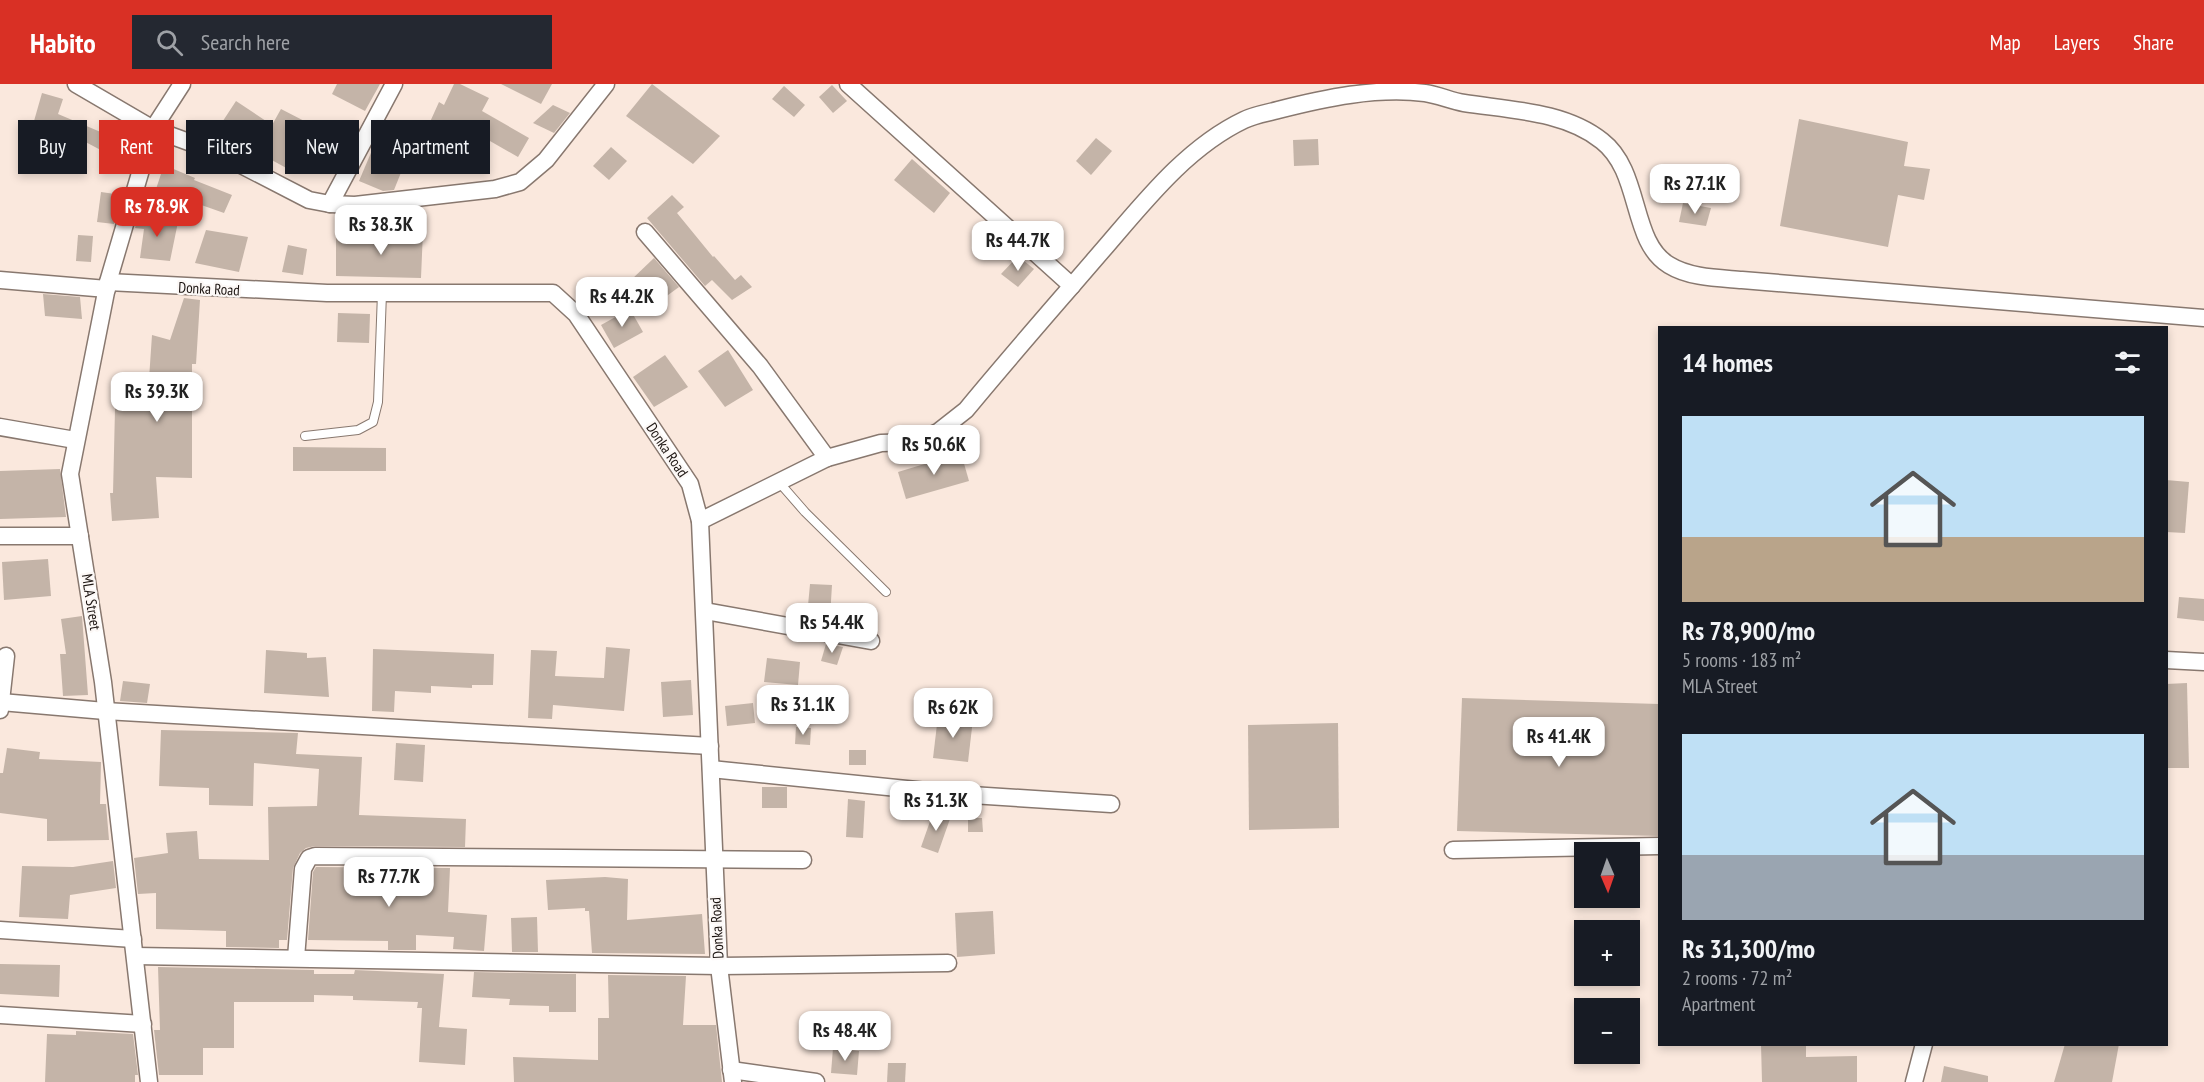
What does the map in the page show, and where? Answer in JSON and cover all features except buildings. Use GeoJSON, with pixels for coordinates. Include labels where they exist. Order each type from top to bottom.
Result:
{"type":"FeatureCollection","features":[{"type":"Feature","properties":{"kind":"street"},"geometry":{"type":"LineString","coordinates":[[76,84],[138,120]]}},
{"type":"Feature","properties":{"kind":"street","name":"MLA Street"},"geometry":{"type":"LineString","coordinates":[[159,120],[182,84]]}},
{"type":"Feature","properties":{"kind":"street"},"geometry":{"type":"LineString","coordinates":[[330,204],[394,84]]}},
{"type":"Feature","properties":{"kind":"street"},"geometry":{"type":"LineString","coordinates":[[174,137],[216,152],[309,200],[355,205],[438,196],[495,189],[520,182],[546,160],[606,84]]}},
{"type":"Feature","properties":{"kind":"street"},"geometry":{"type":"LineString","coordinates":[[848,84],[1072,286]]}},
{"type":"Feature","properties":{"kind":"street"},"geometry":{"type":"LineString","coordinates":[[700,521],[827,458],[881,443],[909,444],[938,432],[966,410],[1154,191],[1211,139],[1246,118],[1326,98],[1412,92],[1532,113],[1576,126],[1602,140],[1619,157],[1629,175],[1646,234],[1656,252],[1668,265],[1683,271],[1765,282],[2204,318]]}},
{"type":"Feature","properties":{"kind":"street","name":"MLA Street"},"geometry":{"type":"LineString","coordinates":[[140,174],[108,286],[75,440],[70,474],[103,682],[149,1082]]}},
{"type":"Feature","properties":{"kind":"street"},"geometry":{"type":"LineString","coordinates":[[645,232],[760,366],[827,458]]}},
{"type":"Feature","properties":{"kind":"street","name":"Donka Road"},"geometry":{"type":"LineString","coordinates":[[0,280],[221,290],[381,293],[553,292],[564,300],[690,484],[700,521],[719,966],[732,1076]]}},
{"type":"Feature","properties":{"kind":"street"},"geometry":{"type":"LineString","coordinates":[[0,428],[75,440]]}},
{"type":"Feature","properties":{"kind":"street"},"geometry":{"type":"LineString","coordinates":[[0,536],[80,536]]}},
{"type":"Feature","properties":{"kind":"street"},"geometry":{"type":"LineString","coordinates":[[705,611],[871,641]]}},
{"type":"Feature","properties":{"kind":"street"},"geometry":{"type":"LineString","coordinates":[[6,656],[0,706],[710,746]]}},
{"type":"Feature","properties":{"kind":"street"},"geometry":{"type":"LineString","coordinates":[[2168,660],[2204,662]]}},
{"type":"Feature","properties":{"kind":"street"},"geometry":{"type":"LineString","coordinates":[[711,769],[956,794],[1111,804]]}},
{"type":"Feature","properties":{"kind":"street"},"geometry":{"type":"LineString","coordinates":[[1453,850],[1658,846]]}},
{"type":"Feature","properties":{"kind":"street"},"geometry":{"type":"LineString","coordinates":[[296,958],[303,869],[309,858],[315,856],[803,860]]}},
{"type":"Feature","properties":{"kind":"street"},"geometry":{"type":"LineString","coordinates":[[0,930],[133,939]]}},
{"type":"Feature","properties":{"kind":"street"},"geometry":{"type":"LineString","coordinates":[[135,956],[719,966],[948,963]]}},
{"type":"Feature","properties":{"kind":"street"},"geometry":{"type":"LineString","coordinates":[[0,1015],[142,1024]]}},
{"type":"Feature","properties":{"kind":"street"},"geometry":{"type":"LineString","coordinates":[[1914,1082],[1923,1046]]}},
{"type":"Feature","properties":{"kind":"street"},"geometry":{"type":"LineString","coordinates":[[732,1076],[816,1082]]}},
{"type":"Feature","properties":{"kind":"lane"},"geometry":{"type":"LineString","coordinates":[[305,436],[358,430],[373,422],[378,402],[381,293]]}},
{"type":"Feature","properties":{"kind":"lane"},"geometry":{"type":"LineString","coordinates":[[778,481],[805,512],[886,592]]}}]}
